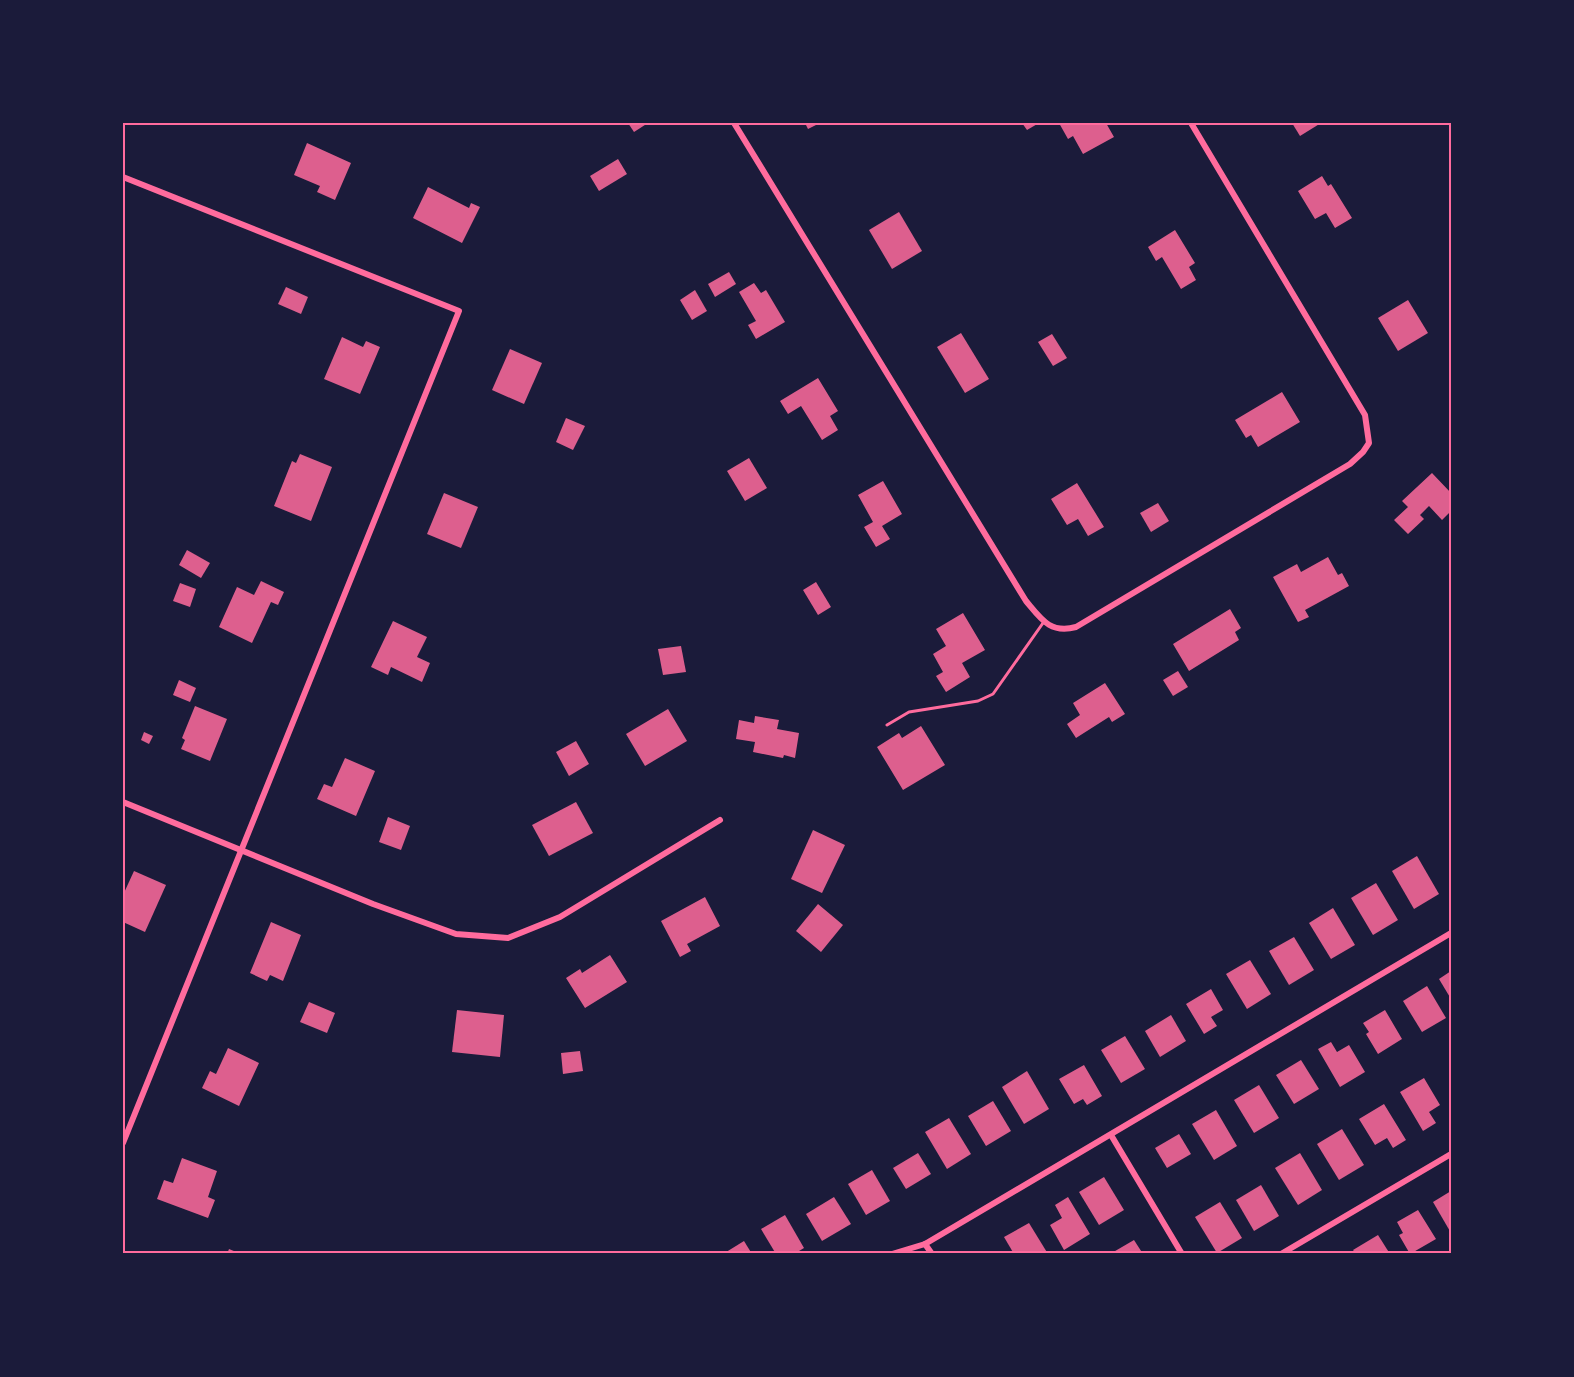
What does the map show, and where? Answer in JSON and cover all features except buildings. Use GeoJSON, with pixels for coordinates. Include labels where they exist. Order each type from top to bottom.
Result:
{"type":"FeatureCollection","features":[{"type":"Feature","properties":{"kind":"street"},"geometry":{"type":"LineString","coordinates":[[734,123],[1026,601],[1052,628],[1065,630],[1076,627],[1350,464],[1369,443],[1365,415],[1191,123]]}},
{"type":"Feature","properties":{"kind":"street"},"geometry":{"type":"LineString","coordinates":[[123,177],[459,311],[123,1143]]}},
{"type":"Feature","properties":{"kind":"street"},"geometry":{"type":"LineString","coordinates":[[123,802],[373,904],[456,934],[508,938],[560,916],[720,820]]}},
{"type":"Feature","properties":{"kind":"street"},"geometry":{"type":"LineString","coordinates":[[892,1254],[925,1244],[1451,933]]}},
{"type":"Feature","properties":{"kind":"street"},"geometry":{"type":"LineString","coordinates":[[1111,1135],[1182,1254]]}},
{"type":"Feature","properties":{"kind":"street"},"geometry":{"type":"LineString","coordinates":[[1281,1254],[1451,1154]]}},
{"type":"Feature","properties":{"kind":"street"},"geometry":{"type":"LineString","coordinates":[[925,1244],[932,1254]]}},
{"type":"Feature","properties":{"kind":"lane"},"geometry":{"type":"LineString","coordinates":[[887,725],[909,712],[978,701],[993,694],[1044,621]]}}]}
